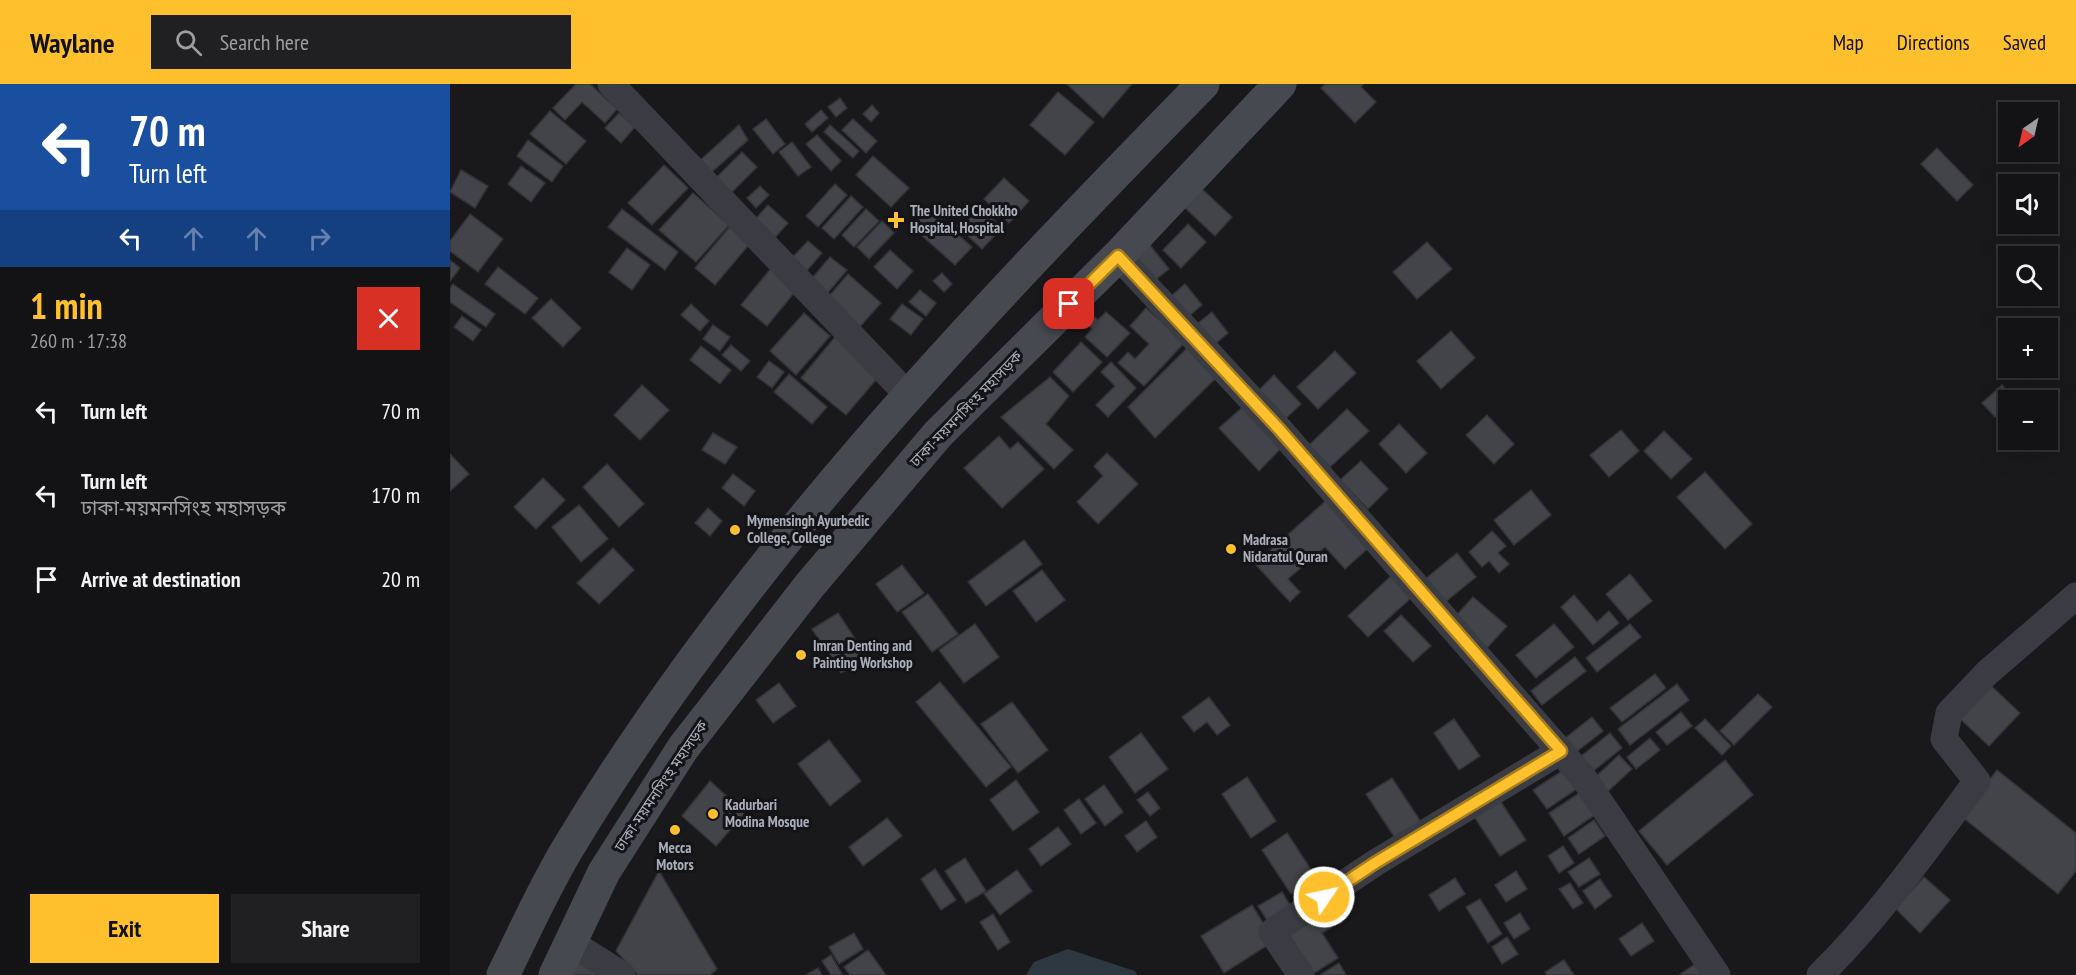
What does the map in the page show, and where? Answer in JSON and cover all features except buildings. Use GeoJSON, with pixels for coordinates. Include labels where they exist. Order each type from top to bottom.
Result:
{"type":"FeatureCollection","features":[{"type":"Feature","properties":{"kind":"main road"},"geometry":{"type":"LineString","coordinates":[[503,975],[570,844],[644,730],[739,598],[908,395],[1092,197],[1203,84]]}},
{"type":"Feature","properties":{"kind":"main road","name":"ঢাকা-ময়মনসিংহ মহাসড়ক"},"geometry":{"type":"LineString","coordinates":[[555,975],[604,872],[683,748],[810,585],[938,434],[1118,256],[1280,84]]}},
{"type":"Feature","properties":{"kind":"street"},"geometry":{"type":"LineString","coordinates":[[611,84],[908,395]]}},
{"type":"Feature","properties":{"kind":"street"},"geometry":{"type":"LineString","coordinates":[[1118,256],[1279,429],[1583,777],[1717,975]]}},
{"type":"Feature","properties":{"kind":"street"},"geometry":{"type":"LineString","coordinates":[[1820,975],[1843,953],[1903,881],[1977,781],[1944,739],[1949,713],[1987,673],[2076,596]]}},
{"type":"Feature","properties":{"kind":"street"},"geometry":{"type":"LineString","coordinates":[[1301,975],[1272,932],[1375,863],[1561,751]]}},
{"type":"Feature","properties":{"kind":"street"},"geometry":{"type":"LineString","coordinates":[[570,942],[622,975]]}},
{"type":"Feature","properties":{"kind":"shaded area"},"geometry":{"type":"Polygon","coordinates":[[[1068,949],[1135,971],[1137,975],[1026,975],[1034,962],[1068,949]]]}},
{"type":"Feature","properties":{"kind":"place","name":"The United Chokkho Hospital, Hospital"},"geometry":{"type":"Point","coordinates":[896,220]}},
{"type":"Feature","properties":{"kind":"place","name":"Mymensingh Ayurbedic College, College"},"geometry":{"type":"Point","coordinates":[735,530]}},
{"type":"Feature","properties":{"kind":"place","name":"Madrasa Nidaratul Quran"},"geometry":{"type":"Point","coordinates":[1231,549]}},
{"type":"Feature","properties":{"kind":"place","name":"Imran Denting and Painting Workshop"},"geometry":{"type":"Point","coordinates":[801,655]}},
{"type":"Feature","properties":{"kind":"place","name":"Kadurbari Modina Mosque"},"geometry":{"type":"Point","coordinates":[713,814]}},
{"type":"Feature","properties":{"kind":"place","name":"Mecca Motors"},"geometry":{"type":"Point","coordinates":[675,830]}},
{"type":"Feature","properties":{"kind":"route"},"geometry":{"type":"LineString","coordinates":[[1069,304],[1118,256],[1279,429],[1561,751],[1375,863],[1324,897]]}}]}
